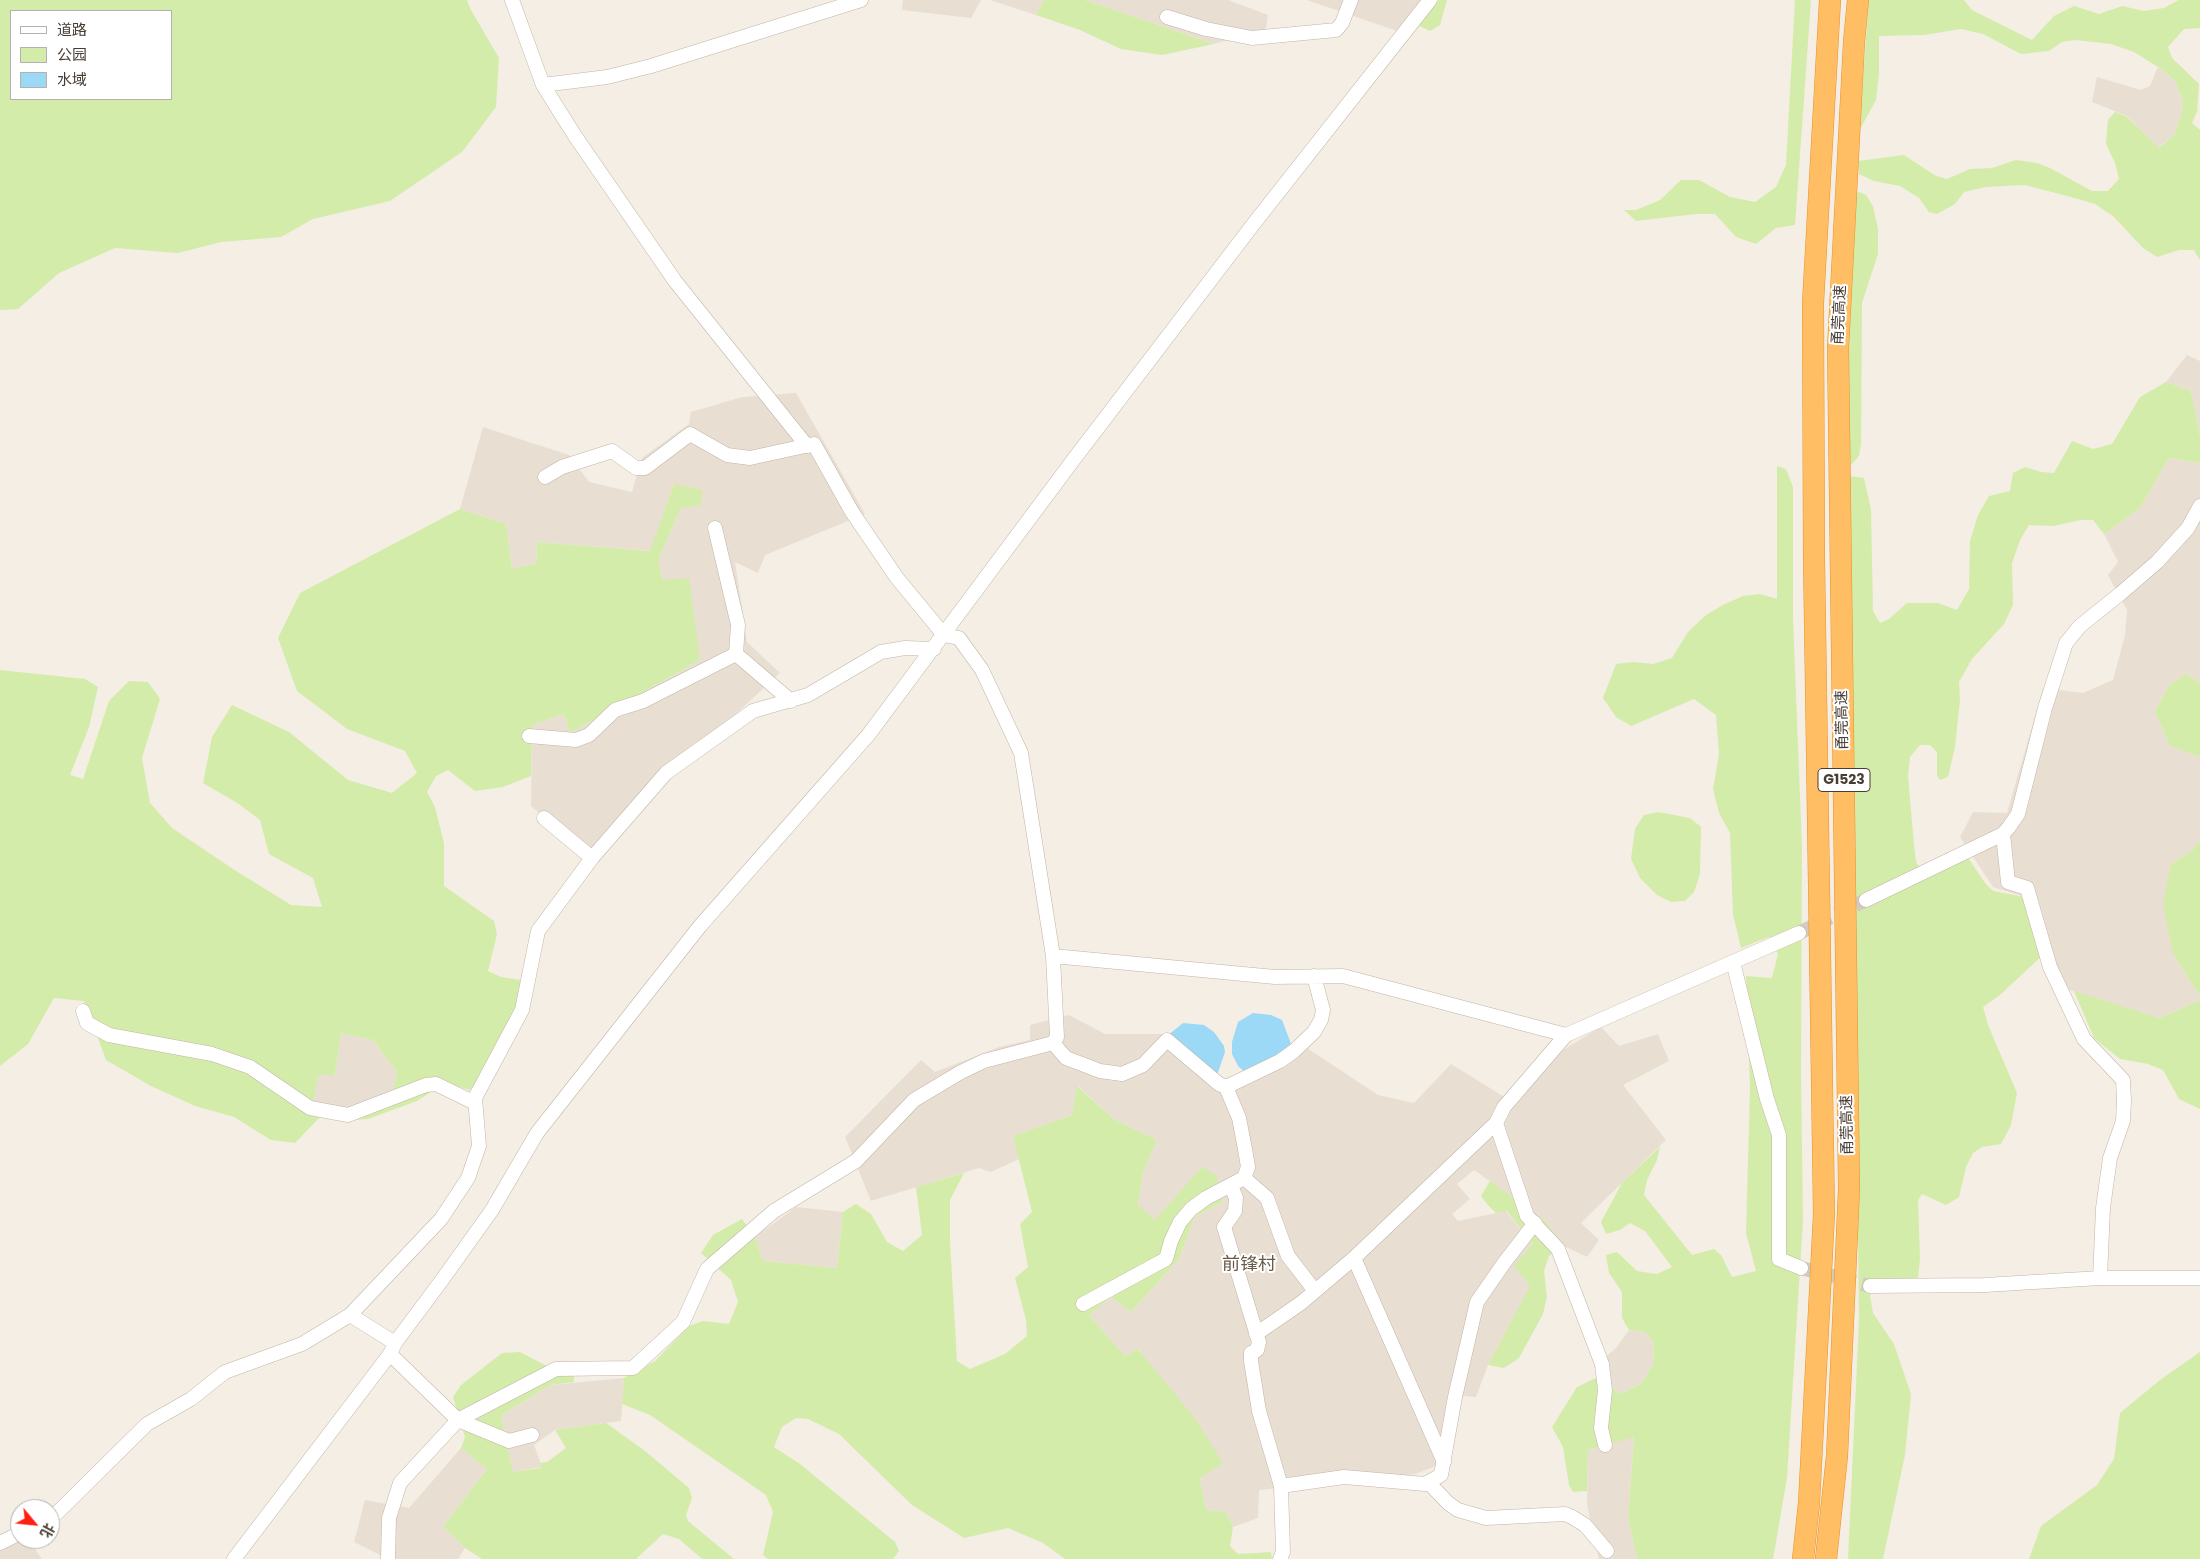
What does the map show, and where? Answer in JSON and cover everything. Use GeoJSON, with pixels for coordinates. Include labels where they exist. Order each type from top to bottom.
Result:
{"type":"FeatureCollection","features":[{"type":"Feature","properties":{"kind":"highway","name":"甬莞高速"},"geometry":{"type":"LineString","coordinates":[[1803,1559],[1809,1503],[1824,1214],[1814,559],[1814,303],[1830,0]]}},
{"type":"Feature","properties":{"kind":"highway","name":"甬莞高速"},"geometry":{"type":"LineString","coordinates":[[1826,1559],[1837,1456],[1849,1188],[1838,348],[1854,42],[1858,0]]}},
{"type":"Feature","properties":{"kind":"street"},"geometry":{"type":"LineString","coordinates":[[512,0],[543,86],[575,136],[675,281],[807,446]]}},
{"type":"Feature","properties":{"kind":"street"},"geometry":{"type":"LineString","coordinates":[[543,86],[607,77],[651,66],[861,0]]}},
{"type":"Feature","properties":{"kind":"street"},"geometry":{"type":"LineString","coordinates":[[1167,17],[1206,29],[1252,38],[1336,30],[1342,24],[1351,0]]}},
{"type":"Feature","properties":{"kind":"street"},"geometry":{"type":"LineString","coordinates":[[234,1559],[392,1348],[492,1210],[544,1126],[700,926],[870,734],[1080,452],[1249,230],[1430,0]]}},
{"type":"Feature","properties":{"kind":"street"},"geometry":{"type":"LineString","coordinates":[[388,1559],[389,1518],[400,1483],[458,1420],[556,1369],[633,1368],[682,1322],[707,1268],[774,1211],[856,1161],[914,1100],[961,1072],[984,1061],[1053,1042],[1057,1037],[1053,956],[1021,753],[982,670],[960,638],[944,635],[897,578],[852,512],[814,444],[750,458],[727,455],[690,434],[645,468],[636,468],[612,451],[562,466],[545,477]]}},
{"type":"Feature","properties":{"kind":"street"},"geometry":{"type":"LineString","coordinates":[[1866,900],[2003,834],[2018,814],[2045,708],[2066,643],[2080,626],[2157,562],[2194,527],[2200,506]]}},
{"type":"Feature","properties":{"kind":"street"},"geometry":{"type":"LineString","coordinates":[[715,528],[738,625],[736,654]]}},
{"type":"Feature","properties":{"kind":"street"},"geometry":{"type":"LineString","coordinates":[[60,1510],[147,1424],[191,1399],[225,1372],[302,1344],[350,1315],[440,1219],[468,1178],[478,1146],[475,1098],[522,1010],[538,931],[592,858],[666,773],[753,711],[808,695],[880,652],[905,648],[934,649]]}},
{"type":"Feature","properties":{"kind":"street"},"geometry":{"type":"LineString","coordinates":[[736,654],[791,701]]}},
{"type":"Feature","properties":{"kind":"street"},"geometry":{"type":"LineString","coordinates":[[529,736],[576,740],[589,734],[615,710],[644,701],[736,654]]}},
{"type":"Feature","properties":{"kind":"street"},"geometry":{"type":"LineString","coordinates":[[544,818],[592,858]]}},
{"type":"Feature","properties":{"kind":"street"},"geometry":{"type":"LineString","coordinates":[[2003,834],[2008,882],[2027,888],[2050,967],[2084,1039],[2123,1080],[2122,1121],[2110,1158],[2102,1208],[2100,1278]]}},
{"type":"Feature","properties":{"kind":"street"},"geometry":{"type":"LineString","coordinates":[[1256,1334],[1315,1291],[1354,1258],[1496,1122],[1504,1107],[1566,1034],[1799,933]]}},
{"type":"Feature","properties":{"kind":"street"},"geometry":{"type":"LineString","coordinates":[[1053,956],[1275,977],[1343,976],[1566,1034]]}},
{"type":"Feature","properties":{"kind":"street"},"geometry":{"type":"LineString","coordinates":[[1733,962],[1767,1098],[1780,1135],[1779,1259],[1801,1268]]}},
{"type":"Feature","properties":{"kind":"street"},"geometry":{"type":"LineString","coordinates":[[1226,1087],[1280,1061],[1314,1032],[1321,1020],[1323,1010],[1314,976]]}},
{"type":"Feature","properties":{"kind":"street"},"geometry":{"type":"LineString","coordinates":[[84,1011],[88,1023],[108,1035],[212,1054],[250,1067],[310,1108],[348,1115],[426,1085],[436,1084],[475,1103]]}},
{"type":"Feature","properties":{"kind":"street"},"geometry":{"type":"LineString","coordinates":[[1053,1042],[1066,1058],[1100,1071],[1122,1074],[1143,1065],[1167,1040],[1219,1084],[1226,1087],[1239,1118],[1248,1167],[1244,1178],[1206,1198],[1191,1209],[1180,1222],[1171,1241],[1166,1259],[1083,1304]]}},
{"type":"Feature","properties":{"kind":"street"},"geometry":{"type":"LineString","coordinates":[[1496,1122],[1527,1216],[1558,1249],[1602,1364],[1605,1390],[1600,1428],[1605,1445]]}},
{"type":"Feature","properties":{"kind":"street"},"geometry":{"type":"LineString","coordinates":[[1244,1178],[1267,1198],[1288,1256],[1315,1291]]}},
{"type":"Feature","properties":{"kind":"street"},"geometry":{"type":"LineString","coordinates":[[1231,1186],[1236,1198],[1235,1211],[1224,1227],[1258,1342],[1257,1350],[1251,1354],[1259,1411],[1281,1486],[1283,1552],[1280,1559]]}},
{"type":"Feature","properties":{"kind":"street"},"geometry":{"type":"LineString","coordinates":[[1281,1486],[1344,1477],[1428,1482],[1441,1475],[1445,1462],[1455,1397],[1477,1302],[1534,1223]]}},
{"type":"Feature","properties":{"kind":"street"},"geometry":{"type":"LineString","coordinates":[[1354,1258],[1445,1462]]}},
{"type":"Feature","properties":{"kind":"street"},"geometry":{"type":"LineString","coordinates":[[1870,1286],[1985,1285],[2100,1278],[2200,1278]]}},
{"type":"Feature","properties":{"kind":"street"},"geometry":{"type":"LineString","coordinates":[[350,1315],[392,1348],[458,1420],[509,1441],[532,1434]]}},
{"type":"Feature","properties":{"kind":"street"},"geometry":{"type":"LineString","coordinates":[[1428,1482],[1448,1503],[1458,1510],[1486,1518],[1565,1514],[1585,1525],[1607,1551]]}},
{"type":"Feature","properties":{"kind":"shaded area"},"geometry":{"type":"Polygon","coordinates":[[[903,0],[981,0],[971,18],[902,10],[903,0]]]}},
{"type":"Feature","properties":{"kind":"shaded area"},"geometry":{"type":"Polygon","coordinates":[[[990,0],[1044,0],[1036,15],[990,0]]]}},
{"type":"Feature","properties":{"kind":"shaded area"},"geometry":{"type":"Polygon","coordinates":[[[1085,0],[1228,0],[1268,15],[1266,29],[1214,44],[1085,0]]]}},
{"type":"Feature","properties":{"kind":"shaded area"},"geometry":{"type":"Polygon","coordinates":[[[1307,0],[1422,0],[1397,31],[1307,0]]]}},
{"type":"Feature","properties":{"kind":"shaded area"},"geometry":{"type":"Polygon","coordinates":[[[2158,67],[2175,81],[2183,102],[2181,116],[2174,135],[2158,148],[2127,116],[2092,102],[2097,77],[2141,90],[2150,86],[2158,67]]]}},
{"type":"Feature","properties":{"kind":"shaded area"},"geometry":{"type":"Polygon","coordinates":[[[2187,355],[2200,361],[2200,436],[2191,391],[2166,382],[2187,355]]]}},
{"type":"Feature","properties":{"kind":"shaded area"},"geometry":{"type":"Polygon","coordinates":[[[796,393],[865,514],[765,555],[758,573],[735,562],[747,642],[780,673],[737,713],[661,771],[587,854],[531,806],[532,725],[564,714],[570,733],[700,660],[663,580],[658,561],[681,508],[674,484],[651,551],[536,542],[537,563],[512,569],[506,524],[460,509],[483,427],[569,455],[589,482],[632,492],[642,458],[689,424],[691,412],[742,397],[796,393]]]}},
{"type":"Feature","properties":{"kind":"shaded area"},"geometry":{"type":"Polygon","coordinates":[[[2169,458],[2200,463],[2200,683],[2186,674],[2169,685],[2155,712],[2170,746],[2200,757],[2200,840],[2192,851],[2171,864],[2173,954],[2200,996],[2200,1000],[2160,1018],[2050,984],[2022,896],[1993,887],[1960,837],[1973,812],[2007,813],[2043,688],[2083,693],[2113,680],[2125,635],[2127,610],[2108,575],[2118,562],[2104,534],[2140,508],[2169,458]]]}},
{"type":"Feature","properties":{"kind":"shaded area"},"geometry":{"type":"Polygon","coordinates":[[[1069,1015],[1105,1034],[1165,1034],[1231,1090],[1307,1048],[1378,1095],[1414,1103],[1451,1064],[1514,1103],[1563,1050],[1601,1027],[1619,1046],[1658,1034],[1669,1061],[1623,1085],[1666,1140],[1581,1223],[1599,1240],[1587,1257],[1564,1246],[1543,1219],[1474,1170],[1457,1184],[1470,1199],[1452,1214],[1458,1221],[1506,1211],[1533,1244],[1531,1286],[1488,1365],[1476,1397],[1463,1396],[1452,1455],[1436,1466],[1415,1474],[1259,1490],[1258,1518],[1233,1527],[1226,1512],[1206,1510],[1200,1477],[1139,1349],[1125,1356],[1089,1315],[1111,1297],[1131,1312],[1179,1259],[1195,1216],[1223,1202],[1155,1220],[1138,1206],[1143,1172],[1157,1140],[1115,1120],[1078,1086],[1072,1115],[1013,1136],[1019,1159],[991,1172],[979,1168],[871,1201],[845,1137],[921,1060],[935,1072],[999,1047],[1030,1040],[1030,1025],[1069,1015]]]}},
{"type":"Feature","properties":{"kind":"shaded area"},"geometry":{"type":"Polygon","coordinates":[[[341,1033],[373,1040],[397,1072],[393,1092],[351,1120],[312,1112],[318,1074],[335,1075],[341,1033]]]}},
{"type":"Feature","properties":{"kind":"shaded area"},"geometry":{"type":"Polygon","coordinates":[[[796,1207],[843,1212],[837,1268],[763,1261],[755,1237],[796,1207]]]}},
{"type":"Feature","properties":{"kind":"shaded area"},"geometry":{"type":"Polygon","coordinates":[[[1629,1330],[1645,1332],[1653,1341],[1654,1362],[1642,1383],[1620,1394],[1598,1377],[1594,1366],[1616,1348],[1629,1330]]]}},
{"type":"Feature","properties":{"kind":"shaded area"},"geometry":{"type":"Polygon","coordinates":[[[624,1378],[621,1421],[555,1430],[534,1445],[542,1467],[513,1472],[501,1415],[550,1385],[624,1378]]]}},
{"type":"Feature","properties":{"kind":"shaded area"},"geometry":{"type":"Polygon","coordinates":[[[1634,1436],[1628,1518],[1637,1559],[1599,1559],[1587,1505],[1588,1450],[1634,1436]]]}},
{"type":"Feature","properties":{"kind":"shaded area"},"geometry":{"type":"Polygon","coordinates":[[[461,1448],[487,1469],[443,1527],[465,1548],[458,1559],[388,1559],[354,1542],[365,1500],[409,1508],[461,1448]]]}},
{"type":"Feature","properties":{"kind":"shaded area"},"geometry":{"type":"Polygon","coordinates":[[[10,1544],[10,1549],[35,1549],[42,1559],[0,1559],[0,1549],[10,1544]]]}},
{"type":"Feature","properties":{"kind":"green space"},"geometry":{"type":"Polygon","coordinates":[[[0,0],[467,0],[499,58],[496,107],[462,152],[390,201],[313,219],[281,237],[221,242],[178,253],[115,248],[59,273],[18,309],[0,310],[0,0]]]}},
{"type":"Feature","properties":{"kind":"green space"},"geometry":{"type":"Polygon","coordinates":[[[1044,0],[1085,0],[1214,44],[1162,55],[1121,49],[1080,30],[1036,15],[1044,0]]]}},
{"type":"Feature","properties":{"kind":"green space"},"geometry":{"type":"Polygon","coordinates":[[[1439,0],[1447,0],[1440,25],[1430,31],[1419,26],[1439,0]]]}},
{"type":"Feature","properties":{"kind":"green space"},"geometry":{"type":"Polygon","coordinates":[[[1795,0],[1811,0],[1795,225],[1776,228],[1756,244],[1736,237],[1715,214],[1696,214],[1636,221],[1624,210],[1636,210],[1660,200],[1681,180],[1699,180],[1730,197],[1755,202],[1776,187],[1786,165],[1795,0]]]}},
{"type":"Feature","properties":{"kind":"green space"},"geometry":{"type":"Polygon","coordinates":[[[1869,0],[1964,0],[1972,10],[2032,40],[2054,16],[2074,6],[2099,14],[2122,6],[2144,11],[2164,8],[2179,0],[2200,0],[2200,28],[2184,29],[2168,47],[2172,58],[2199,84],[2197,112],[2192,123],[2200,130],[2200,260],[2194,250],[2179,250],[2157,257],[2143,248],[2113,216],[2095,204],[2025,185],[1986,187],[1964,192],[1955,204],[1937,214],[1929,212],[1919,198],[1900,186],[1874,181],[1859,174],[1858,161],[1904,155],[1936,176],[1947,179],[1970,169],[1992,168],[2016,160],[2037,163],[2050,168],[2092,191],[2108,191],[2119,179],[2115,163],[2106,144],[2108,120],[2115,112],[2126,116],[2159,148],[2174,135],[2181,116],[2183,102],[2175,81],[2161,69],[2134,52],[2111,44],[2075,40],[2062,42],[2049,51],[2021,54],[1983,34],[1961,29],[1924,35],[1879,36],[1879,73],[1876,100],[1859,131],[1869,0]]]}},
{"type":"Feature","properties":{"kind":"green space"},"geometry":{"type":"Polygon","coordinates":[[[1859,192],[1866,195],[1873,206],[1878,229],[1878,254],[1862,303],[1861,444],[1859,456],[1852,464],[1849,463],[1848,320],[1854,194],[1859,192]]]}},
{"type":"Feature","properties":{"kind":"green space"},"geometry":{"type":"Polygon","coordinates":[[[2166,382],[2191,391],[2200,436],[2200,463],[2169,458],[2140,508],[2104,534],[2093,520],[2081,520],[2053,526],[2029,525],[2020,540],[2012,563],[2013,605],[2004,624],[1972,659],[1959,682],[1960,700],[1955,747],[1948,777],[1940,780],[1937,776],[1937,752],[1930,745],[1920,745],[1910,757],[1908,776],[1916,862],[1921,869],[1962,858],[1969,859],[1985,883],[1993,891],[2030,898],[2045,953],[2000,995],[1983,1007],[1988,1025],[2017,1093],[2011,1125],[2001,1144],[1982,1147],[1973,1153],[1966,1167],[1959,1197],[1946,1205],[1922,1194],[1918,1200],[1920,1259],[1918,1278],[1873,1280],[1870,1296],[1873,1313],[1894,1344],[1911,1394],[1905,1455],[1883,1559],[1848,1559],[1859,1320],[1849,476],[1864,478],[1871,510],[1873,611],[1880,623],[1889,619],[1907,603],[1938,603],[1957,610],[1969,589],[1970,541],[1978,515],[1989,496],[2010,491],[2013,473],[2025,467],[2041,472],[2054,473],[2072,441],[2093,449],[2112,444],[2140,397],[2166,382]]]}},
{"type":"Feature","properties":{"kind":"green space"},"geometry":{"type":"Polygon","coordinates":[[[1777,466],[1786,469],[1793,487],[1793,618],[1802,848],[1801,1072],[1803,1220],[1787,1478],[1773,1559],[1637,1559],[1628,1518],[1634,1437],[1588,1450],[1587,1491],[1573,1492],[1569,1485],[1563,1447],[1552,1427],[1577,1387],[1598,1377],[1620,1394],[1642,1383],[1654,1362],[1653,1341],[1645,1332],[1629,1330],[1622,1318],[1622,1292],[1609,1273],[1606,1255],[1617,1252],[1637,1271],[1657,1274],[1672,1267],[1645,1231],[1630,1223],[1620,1230],[1606,1234],[1601,1222],[1622,1183],[1660,1147],[1657,1160],[1647,1180],[1644,1195],[1692,1255],[1714,1249],[1721,1255],[1732,1277],[1756,1271],[1746,1233],[1750,1088],[1746,976],[1772,978],[1778,954],[1769,937],[1741,948],[1733,914],[1730,833],[1719,813],[1713,789],[1719,754],[1716,715],[1694,699],[1631,726],[1616,717],[1603,698],[1616,664],[1634,662],[1653,664],[1672,658],[1688,632],[1706,615],[1743,596],[1760,594],[1777,599],[1777,466]]]}},
{"type":"Feature","properties":{"kind":"green space"},"geometry":{"type":"Polygon","coordinates":[[[674,484],[702,490],[701,505],[681,508],[658,561],[663,580],[689,578],[700,660],[570,733],[564,714],[532,725],[531,776],[503,787],[475,791],[448,770],[436,776],[427,792],[435,807],[444,843],[444,886],[494,921],[497,934],[488,971],[501,977],[521,980],[520,1001],[485,1071],[470,1090],[445,1083],[417,1101],[368,1119],[351,1120],[393,1092],[397,1072],[373,1040],[341,1033],[335,1075],[318,1075],[312,1112],[323,1114],[295,1143],[271,1140],[234,1117],[195,1106],[151,1086],[106,1060],[84,1001],[54,998],[28,1044],[0,1066],[0,670],[85,679],[98,687],[89,727],[70,775],[83,779],[109,701],[129,681],[148,682],[160,699],[142,758],[150,803],[172,828],[291,905],[322,907],[313,878],[269,854],[260,820],[239,804],[203,783],[212,737],[232,705],[289,732],[348,780],[392,793],[417,773],[405,751],[347,729],[297,691],[278,638],[300,593],[460,509],[506,524],[512,569],[537,563],[536,542],[650,551],[674,484]]]}},
{"type":"Feature","properties":{"kind":"green space"},"geometry":{"type":"Polygon","coordinates":[[[2186,674],[2200,683],[2200,757],[2170,746],[2155,712],[2169,685],[2186,674]]]}},
{"type":"Feature","properties":{"kind":"green space"},"geometry":{"type":"Polygon","coordinates":[[[1658,812],[1690,818],[1701,827],[1700,874],[1694,892],[1685,901],[1671,902],[1657,895],[1640,878],[1631,859],[1635,829],[1644,815],[1658,812]]]}},
{"type":"Feature","properties":{"kind":"green space"},"geometry":{"type":"Polygon","coordinates":[[[2200,840],[2200,996],[2173,954],[2163,904],[2171,864],[2192,851],[2200,840]]]}},
{"type":"Feature","properties":{"kind":"green space"},"geometry":{"type":"Polygon","coordinates":[[[2074,991],[2160,1018],[2200,1000],[2200,1109],[2179,1099],[2163,1070],[2148,1064],[2120,1059],[2094,1038],[2074,991]]]}},
{"type":"Feature","properties":{"kind":"green space"},"geometry":{"type":"Polygon","coordinates":[[[1077,1086],[1115,1120],[1157,1140],[1143,1172],[1138,1205],[1155,1220],[1202,1167],[1216,1175],[1223,1202],[1195,1216],[1179,1259],[1131,1312],[1111,1297],[1089,1315],[1125,1356],[1138,1349],[1194,1417],[1223,1463],[1200,1478],[1206,1510],[1226,1512],[1233,1527],[1230,1546],[1238,1554],[1271,1552],[1272,1559],[1065,1559],[1043,1543],[1008,1528],[964,1538],[912,1505],[839,1434],[808,1419],[796,1418],[782,1427],[774,1447],[800,1464],[895,1542],[899,1551],[893,1559],[768,1559],[763,1555],[773,1512],[766,1495],[650,1415],[622,1404],[624,1378],[655,1361],[689,1326],[703,1321],[729,1324],[738,1302],[731,1280],[701,1253],[713,1235],[742,1219],[755,1237],[763,1261],[837,1268],[843,1212],[856,1204],[871,1214],[887,1242],[903,1251],[922,1235],[916,1187],[964,1173],[950,1200],[950,1242],[957,1361],[970,1369],[1005,1354],[1027,1336],[1026,1320],[1015,1278],[1028,1267],[1020,1224],[1032,1212],[1013,1136],[1072,1115],[1077,1086]]]}},
{"type":"Feature","properties":{"kind":"green space"},"geometry":{"type":"Polygon","coordinates":[[[1490,1181],[1543,1219],[1564,1246],[1549,1256],[1544,1271],[1547,1297],[1543,1314],[1519,1358],[1504,1368],[1488,1365],[1530,1286],[1514,1266],[1533,1244],[1507,1211],[1496,1213],[1481,1196],[1490,1181]]]}},
{"type":"Feature","properties":{"kind":"green space"},"geometry":{"type":"Polygon","coordinates":[[[520,1352],[560,1373],[574,1374],[574,1382],[550,1385],[501,1415],[513,1472],[541,1468],[540,1463],[547,1462],[566,1448],[555,1430],[606,1423],[645,1451],[689,1488],[692,1498],[686,1515],[688,1521],[734,1559],[702,1559],[679,1539],[663,1534],[636,1559],[482,1559],[465,1548],[443,1527],[487,1469],[461,1448],[465,1437],[453,1397],[461,1385],[502,1353],[520,1352]]]}},
{"type":"Feature","properties":{"kind":"green space"},"geometry":{"type":"Polygon","coordinates":[[[2200,1352],[2200,1559],[2029,1559],[2041,1526],[2097,1485],[2114,1459],[2120,1413],[2160,1380],[2200,1352]]]}},
{"type":"Feature","properties":{"kind":"water"},"geometry":{"type":"Polygon","coordinates":[[[1253,1013],[1271,1015],[1282,1020],[1291,1049],[1246,1073],[1238,1066],[1232,1054],[1232,1042],[1238,1022],[1253,1013]]]}},
{"type":"Feature","properties":{"kind":"water"},"geometry":{"type":"Polygon","coordinates":[[[1183,1023],[1204,1025],[1214,1032],[1224,1046],[1225,1052],[1216,1078],[1167,1036],[1183,1023]]]}},
{"type":"Feature","properties":{"kind":"tunnel"},"geometry":{"type":"LineString","coordinates":[[1799,933],[1866,900]]}},
{"type":"Feature","properties":{"kind":"tunnel"},"geometry":{"type":"LineString","coordinates":[[1801,1268],[1870,1286]]}},
{"type":"Feature","properties":{"kind":"district","name":"前锋村"},"geometry":{"type":"Point","coordinates":[1249,1265]}}]}
